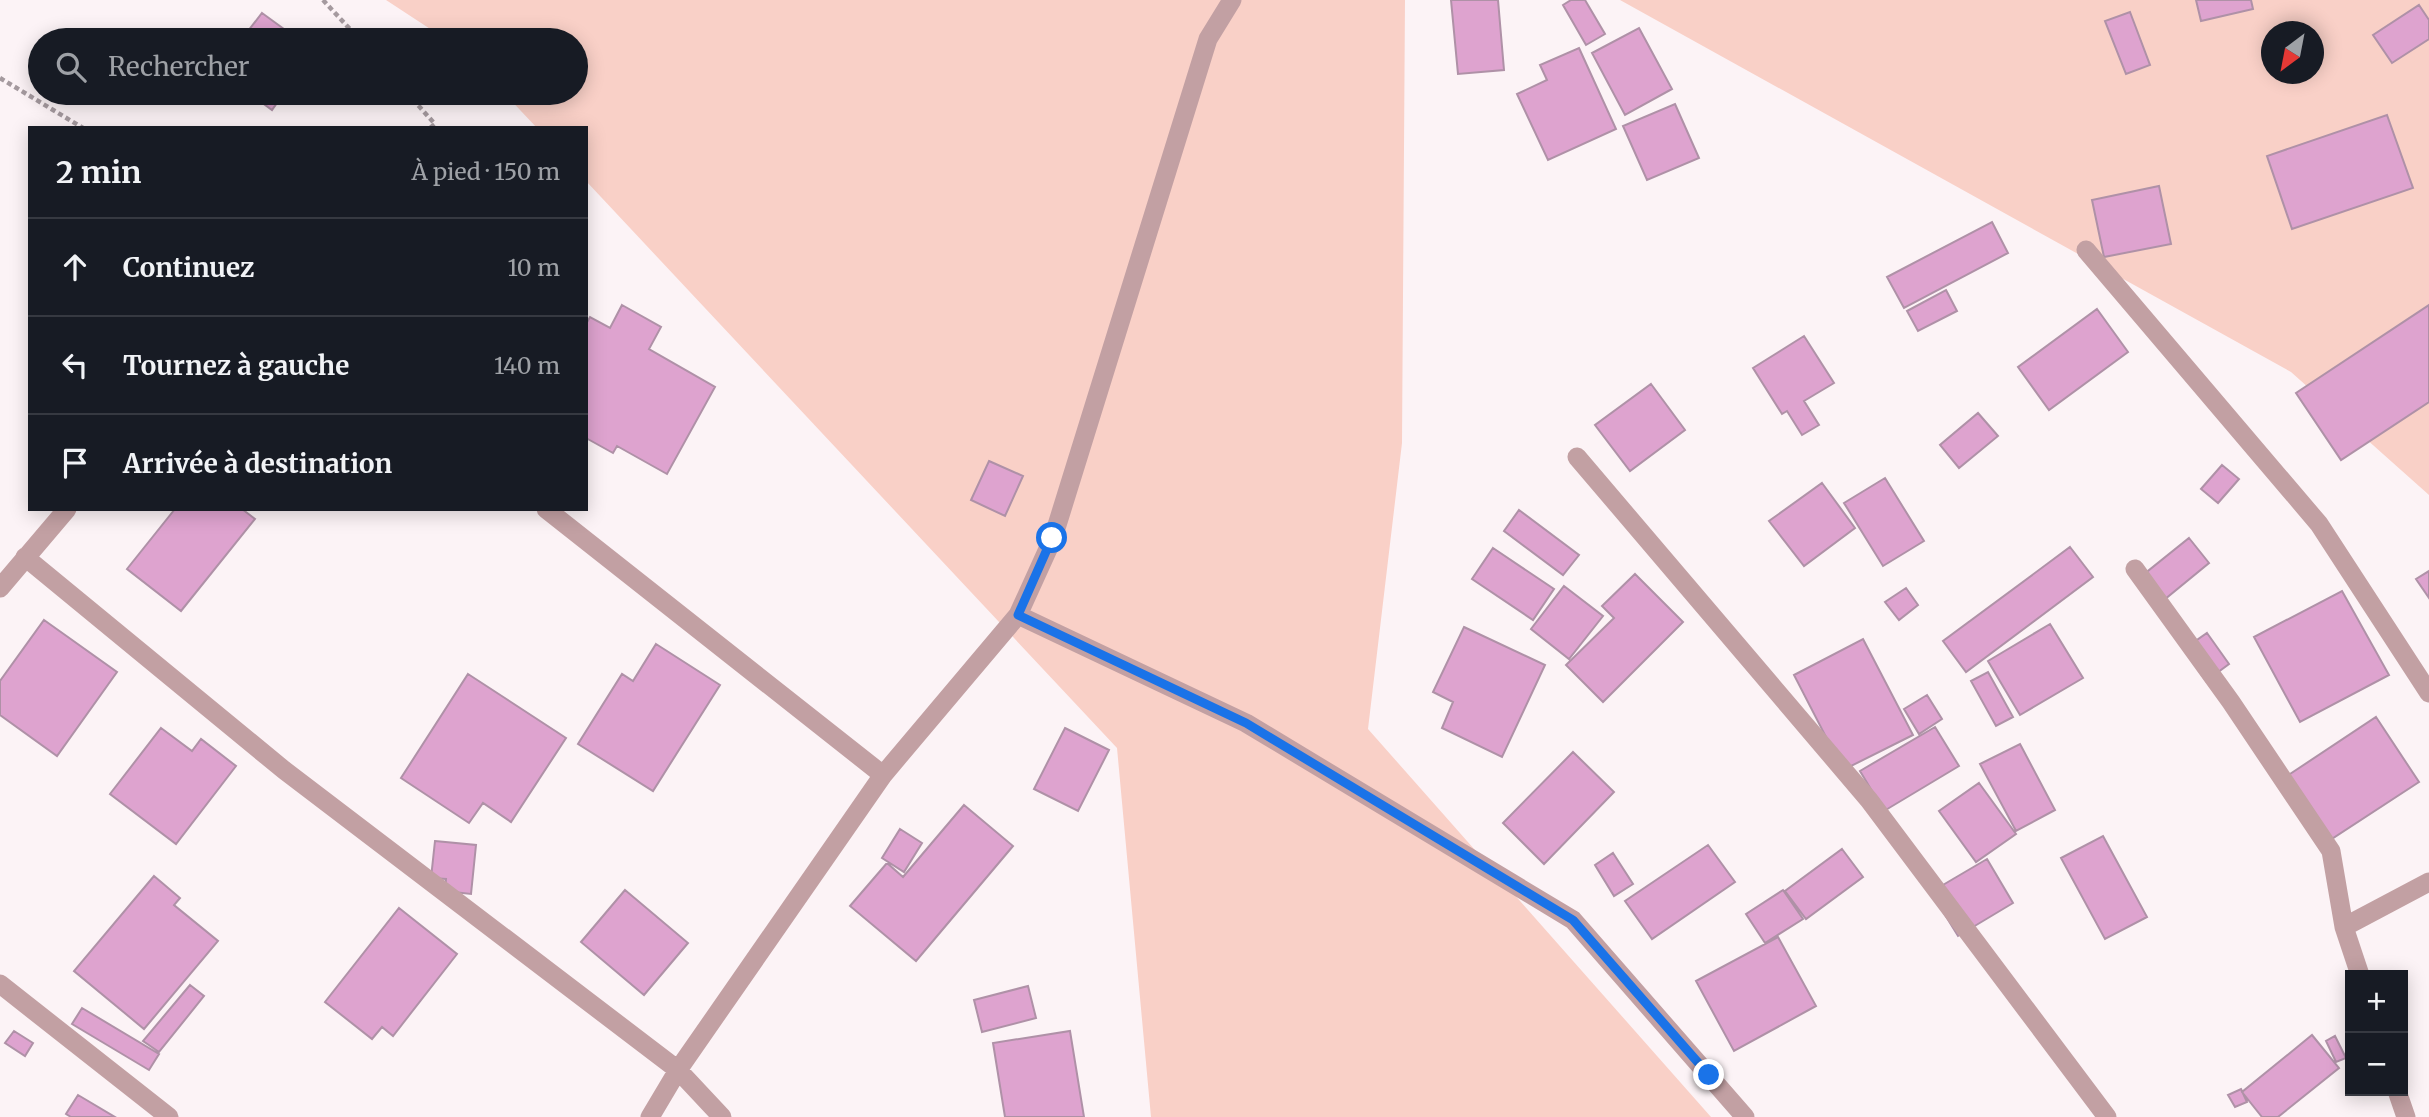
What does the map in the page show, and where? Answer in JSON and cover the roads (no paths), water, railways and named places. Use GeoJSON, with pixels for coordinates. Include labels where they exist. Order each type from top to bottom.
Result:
{"type":"FeatureCollection","features":[{"type":"Feature","properties":{"kind":"street"},"geometry":{"type":"LineString","coordinates":[[650,1117],[678,1070],[883,775],[1018,615],[1052,538],[1209,39],[1232,0]]}},
{"type":"Feature","properties":{"kind":"street"},"geometry":{"type":"LineString","coordinates":[[2086,250],[2319,524],[2429,693]]}},
{"type":"Feature","properties":{"kind":"street"},"geometry":{"type":"LineString","coordinates":[[1577,457],[1868,800],[2107,1117]]}},
{"type":"Feature","properties":{"kind":"street"},"geometry":{"type":"LineString","coordinates":[[0,588],[64,511]]}},
{"type":"Feature","properties":{"kind":"street"},"geometry":{"type":"LineString","coordinates":[[549,511],[883,775]]}},
{"type":"Feature","properties":{"kind":"street"},"geometry":{"type":"LineString","coordinates":[[25,556],[284,770],[678,1070],[722,1117]]}},
{"type":"Feature","properties":{"kind":"street"},"geometry":{"type":"LineString","coordinates":[[2135,569],[2231,702],[2331,851],[2344,927],[2358,970]]}},
{"type":"Feature","properties":{"kind":"street"},"geometry":{"type":"LineString","coordinates":[[1018,615],[1246,723],[1573,920],[1745,1117]]}},
{"type":"Feature","properties":{"kind":"street"},"geometry":{"type":"LineString","coordinates":[[2344,927],[2429,882]]}},
{"type":"Feature","properties":{"kind":"street"},"geometry":{"type":"LineString","coordinates":[[0,984],[169,1117]]}},
{"type":"Feature","properties":{"kind":"street"},"geometry":{"type":"LineString","coordinates":[[2399,1096],[2406,1117]]}}]}
